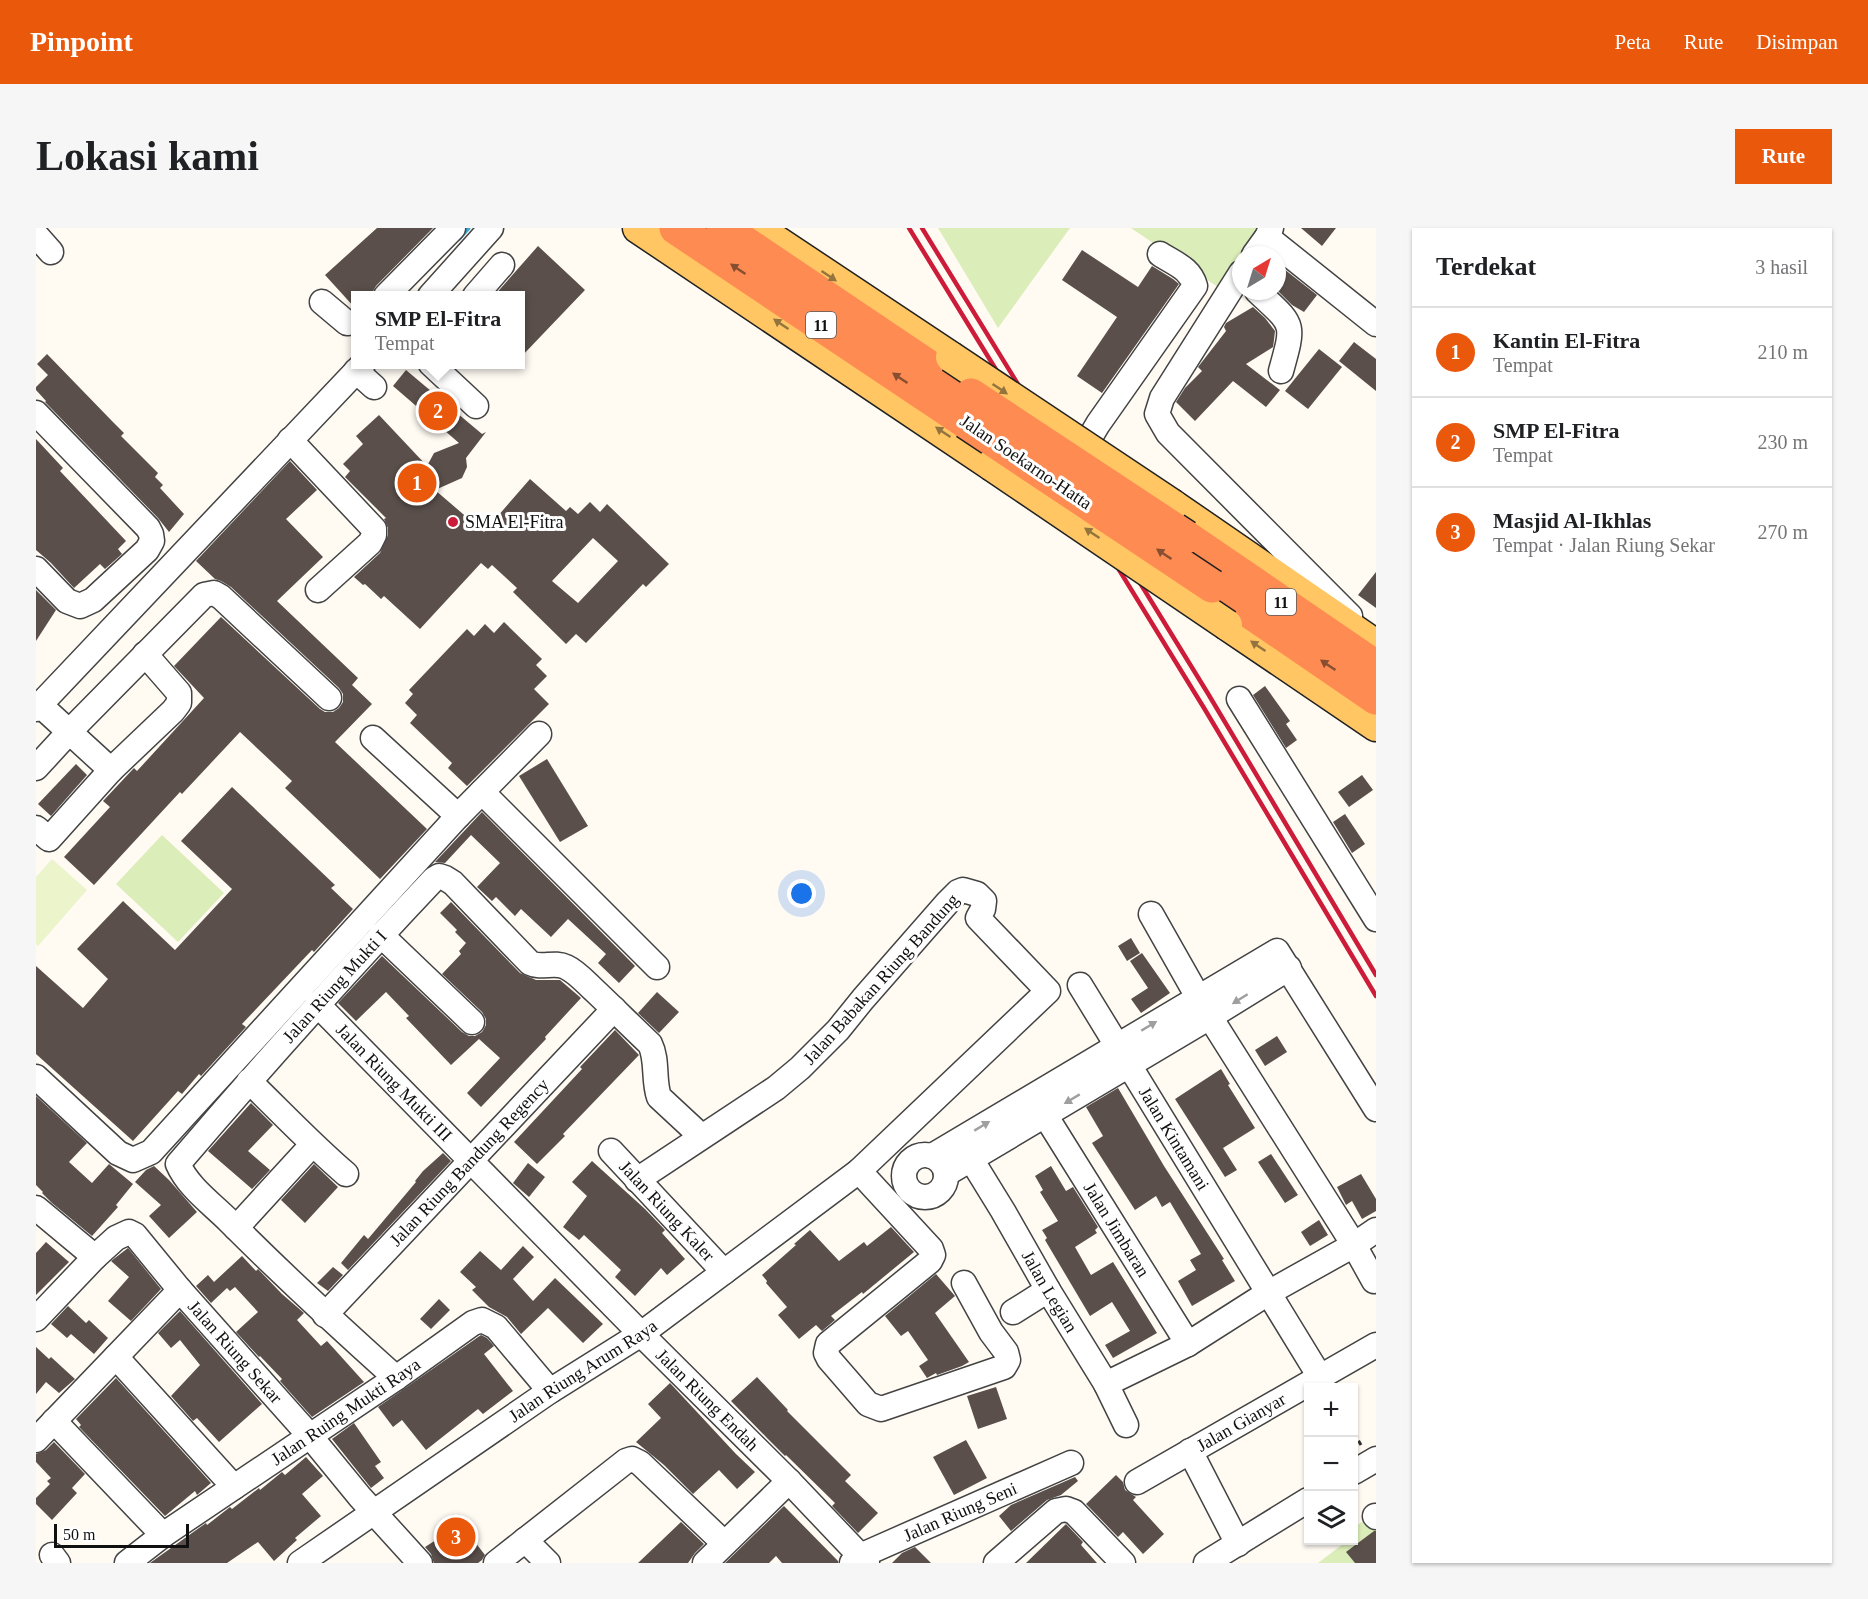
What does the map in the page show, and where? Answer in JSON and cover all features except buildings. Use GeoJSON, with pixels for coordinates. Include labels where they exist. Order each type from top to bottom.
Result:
{"type":"FeatureCollection","features":[{"type":"Feature","properties":{"kind":"highway","name":"Jalan Soekarno-Hatta"},"geometry":{"type":"LineString","coordinates":[[676,228],[968,409],[1186,537],[1376,667]]}},
{"type":"Feature","properties":{"kind":"highway","name":"Jalan Soekarno-Hatta"},"geometry":{"type":"LineString","coordinates":[[723,228],[797,279],[968,409],[1212,586],[1376,698]]}},
{"type":"Feature","properties":{"kind":"highway"},"geometry":{"type":"LineString","coordinates":[[760,230],[797,279]]}},
{"type":"Feature","properties":{"kind":"main road","name":"Jalan Soekarno-Hatta"},"geometry":{"type":"LineString","coordinates":[[638,228],[1376,726]]}},
{"type":"Feature","properties":{"kind":"main road"},"geometry":{"type":"LineString","coordinates":[[760,230],[1376,643]]}},
{"type":"Feature","properties":{"kind":"street"},"geometry":{"type":"LineString","coordinates":[[391,291],[453,228]]}},
{"type":"Feature","properties":{"kind":"street"},"geometry":{"type":"LineString","coordinates":[[434,291],[491,228]]}},
{"type":"Feature","properties":{"kind":"street"},"geometry":{"type":"LineString","coordinates":[[1264,240],[1376,324]]}},
{"type":"Feature","properties":{"kind":"street"},"geometry":{"type":"LineString","coordinates":[[1085,446],[1195,286],[1188,271],[1160,254]]}},
{"type":"Feature","properties":{"kind":"street"},"geometry":{"type":"LineString","coordinates":[[479,291],[502,265]]}},
{"type":"Feature","properties":{"kind":"street"},"geometry":{"type":"LineString","coordinates":[[1232,298],[1162,398],[1157,414],[1168,433],[1376,643]]}},
{"type":"Feature","properties":{"kind":"street"},"geometry":{"type":"LineString","coordinates":[[1267,300],[1286,319],[1290,328],[1290,340],[1281,371]]}},
{"type":"Feature","properties":{"kind":"street"},"geometry":{"type":"LineString","coordinates":[[322,302],[347,323],[351,323]]}},
{"type":"Feature","properties":{"kind":"street"},"geometry":{"type":"LineString","coordinates":[[436,369],[476,406]]}},
{"type":"Feature","properties":{"kind":"street"},"geometry":{"type":"LineString","coordinates":[[111,770],[38,707],[290,440],[364,374]]}},
{"type":"Feature","properties":{"kind":"street"},"geometry":{"type":"LineString","coordinates":[[36,569],[67,601],[80,606],[93,600],[147,550],[152,541],[148,528],[38,419]]}},
{"type":"Feature","properties":{"kind":"street"},"geometry":{"type":"LineString","coordinates":[[290,440],[374,529],[374,536],[370,543],[318,590]]}},
{"type":"Feature","properties":{"kind":"street"},"geometry":{"type":"LineString","coordinates":[[36,768],[204,594],[214,593],[221,597],[329,698]]}},
{"type":"Feature","properties":{"kind":"street"},"geometry":{"type":"LineString","coordinates":[[40,840],[179,703],[179,693],[145,654]]}},
{"type":"Feature","properties":{"kind":"street"},"geometry":{"type":"LineString","coordinates":[[1239,699],[1376,919]]}},
{"type":"Feature","properties":{"kind":"street"},"geometry":{"type":"LineString","coordinates":[[36,1077],[118,1153],[133,1160],[150,1152],[458,816],[539,734]]}},
{"type":"Feature","properties":{"kind":"street"},"geometry":{"type":"LineString","coordinates":[[373,738],[458,816]]}},
{"type":"Feature","properties":{"kind":"street"},"geometry":{"type":"LineString","coordinates":[[482,792],[657,968]]}},
{"type":"Feature","properties":{"kind":"street","name":"Jalan Riung Mukti I"},"geometry":{"type":"LineString","coordinates":[[396,1378],[325,1314],[183,1176],[178,1164],[317,1004],[434,879],[439,876],[445,878],[530,963],[540,966],[556,964],[567,967],[614,1009],[650,1044],[653,1050],[656,1088],[659,1096],[701,1137]]}},
{"type":"Feature","properties":{"kind":"street","name":"Jalan Babakan Riung Bandung"},"geometry":{"type":"LineString","coordinates":[[637,1180],[776,1088],[800,1068],[838,1030],[948,902],[963,890],[976,894],[984,901],[978,918],[1048,992],[1011,1028]]}},
{"type":"Feature","properties":{"kind":"street"},"geometry":{"type":"LineString","coordinates":[[1151,914],[1204,1007],[1354,1245],[1374,1281]]}},
{"type":"Feature","properties":{"kind":"street"},"geometry":{"type":"LineString","coordinates":[[381,935],[472,1022]]}},
{"type":"Feature","properties":{"kind":"street"},"geometry":{"type":"LineString","coordinates":[[929,1164],[944,1186],[935,1195],[924,1198],[912,1194],[904,1184],[903,1172],[929,1164],[1123,1055],[1283,959],[1376,1109]]}},
{"type":"Feature","properties":{"kind":"street","name":"Jalan Kintamani"},"geometry":{"type":"LineString","coordinates":[[1080,985],[1320,1377]]}},
{"type":"Feature","properties":{"kind":"street","name":"Jalan Riung Mukti III"},"geometry":{"type":"LineString","coordinates":[[317,1004],[472,1160]]}},
{"type":"Feature","properties":{"kind":"street","name":"Jalan Riung Bandung Regency"},"geometry":{"type":"LineString","coordinates":[[325,1314],[614,1009]]}},
{"type":"Feature","properties":{"kind":"street","name":"Jalan Riung Arum Raya"},"geometry":{"type":"LineString","coordinates":[[300,1563],[550,1391],[641,1334],[865,1166],[1011,1028]]}},
{"type":"Feature","properties":{"kind":"street"},"geometry":{"type":"LineString","coordinates":[[865,1166],[929,1164],[971,1159],[1045,1115],[1123,1055]]}},
{"type":"Feature","properties":{"kind":"street"},"geometry":{"type":"LineString","coordinates":[[249,1081],[312,1145],[346,1174]]}},
{"type":"Feature","properties":{"kind":"street","name":"Jalan Jimbaran"},"geometry":{"type":"LineString","coordinates":[[1045,1115],[1188,1344]]}},
{"type":"Feature","properties":{"kind":"street"},"geometry":{"type":"LineString","coordinates":[[236,1228],[312,1145]]}},
{"type":"Feature","properties":{"kind":"street","name":"Jalan Riung Kaler"},"geometry":{"type":"LineString","coordinates":[[611,1151],[724,1272]]}},
{"type":"Feature","properties":{"kind":"street","name":"Jalan Legian"},"geometry":{"type":"LineString","coordinates":[[971,1159],[1106,1384],[1126,1425]]}},
{"type":"Feature","properties":{"kind":"street","name":"Jalan Riung Endah"},"geometry":{"type":"LineString","coordinates":[[472,1160],[641,1334],[789,1481],[859,1560]]}},
{"type":"Feature","properties":{"kind":"street"},"geometry":{"type":"LineString","coordinates":[[865,1166],[899,1214],[931,1249],[933,1255],[930,1261],[828,1344],[826,1353],[829,1359],[868,1404],[880,1409],[1004,1367],[1008,1360],[1006,1352],[991,1332],[964,1283]]}},
{"type":"Feature","properties":{"kind":"street"},"geometry":{"type":"LineString","coordinates":[[899,1214],[912,1194]]}},
{"type":"Feature","properties":{"kind":"street"},"geometry":{"type":"LineString","coordinates":[[36,1208],[95,1257],[36,1319]]}},
{"type":"Feature","properties":{"kind":"street"},"geometry":{"type":"LineString","coordinates":[[1106,1384],[1188,1344],[1268,1293],[1354,1245],[1376,1230]]}},
{"type":"Feature","properties":{"kind":"street","name":"Jalan Riung Sekar"},"geometry":{"type":"LineString","coordinates":[[95,1257],[116,1238],[129,1232],[135,1235],[180,1290],[420,1563]]}},
{"type":"Feature","properties":{"kind":"street"},"geometry":{"type":"LineString","coordinates":[[36,1440],[180,1290]]}},
{"type":"Feature","properties":{"kind":"street"},"geometry":{"type":"LineString","coordinates":[[1013,1312],[1048,1290]]}},
{"type":"Feature","properties":{"kind":"street","name":"Jalan Ruing Mukti Raya"},"geometry":{"type":"LineString","coordinates":[[127,1563],[163,1535],[396,1378],[473,1323],[482,1320],[496,1327],[550,1391]]}},
{"type":"Feature","properties":{"kind":"street","name":"Jalan Gianyar"},"geometry":{"type":"LineString","coordinates":[[1137,1482],[1376,1346]]}},
{"type":"Feature","properties":{"kind":"street"},"geometry":{"type":"LineString","coordinates":[[116,1357],[234,1487]]}},
{"type":"Feature","properties":{"kind":"street"},"geometry":{"type":"LineString","coordinates":[[54,1421],[163,1535]]}},
{"type":"Feature","properties":{"kind":"street"},"geometry":{"type":"LineString","coordinates":[[1190,1451],[1238,1544]]}},
{"type":"Feature","properties":{"kind":"street"},"geometry":{"type":"LineString","coordinates":[[496,1563],[626,1461],[632,1459],[640,1463],[724,1543]]}},
{"type":"Feature","properties":{"kind":"street","name":"Jalan Riung Seni"},"geometry":{"type":"LineString","coordinates":[[859,1560],[1071,1463]]}},
{"type":"Feature","properties":{"kind":"street"},"geometry":{"type":"LineString","coordinates":[[705,1563],[789,1481]]}},
{"type":"Feature","properties":{"kind":"street"},"geometry":{"type":"LineString","coordinates":[[1206,1563],[1304,1503]]}},
{"type":"Feature","properties":{"kind":"street"},"geometry":{"type":"LineString","coordinates":[[996,1563],[1056,1511],[1066,1509],[1074,1512],[1123,1563]]}},
{"type":"Feature","properties":{"kind":"street"},"geometry":{"type":"LineString","coordinates":[[525,1540],[548,1563]]}},
{"type":"Feature","properties":{"kind":"green space"},"geometry":{"type":"Polygon","coordinates":[[[938,228],[1070,228],[998,328],[938,228]]]}},
{"type":"Feature","properties":{"kind":"green space"},"geometry":{"type":"Polygon","coordinates":[[[1131,228],[1265,228],[1256,246],[1232,246],[1232,287],[1228,294],[1131,228]]]}},
{"type":"Feature","properties":{"kind":"green space"},"geometry":{"type":"Polygon","coordinates":[[[162,835],[224,893],[178,942],[116,884],[162,835]]]}},
{"type":"Feature","properties":{"kind":"green space"},"geometry":{"type":"Polygon","coordinates":[[[52,859],[87,890],[38,946],[36,944],[36,877],[52,859]]]}},
{"type":"Feature","properties":{"kind":"green space"},"geometry":{"type":"Polygon","coordinates":[[[1376,1513],[1376,1563],[1318,1563],[1342,1545],[1358,1545],[1358,1524],[1376,1513]]]}},
{"type":"Feature","properties":{"kind":"waterway"},"geometry":{"type":"LineString","coordinates":[[459,238],[468,228]]}},
{"type":"Feature","properties":{"kind":"railway"},"geometry":{"type":"LineString","coordinates":[[909,228],[1204,708],[1376,996]]}},
{"type":"Feature","properties":{"kind":"railway"},"geometry":{"type":"LineString","coordinates":[[922,228],[1207,692],[1376,975]]}},
{"type":"Feature","properties":{"kind":"place","name":"SMP El-Fitra"},"geometry":{"type":"Point","coordinates":[438,411]}},
{"type":"Feature","properties":{"kind":"place","name":"Kantin El-Fitra"},"geometry":{"type":"Point","coordinates":[417,483]}},
{"type":"Feature","properties":{"kind":"place","name":"SMA El-Fitra"},"geometry":{"type":"Point","coordinates":[453,522]}},
{"type":"Feature","properties":{"kind":"place","name":"Masjid Al-Ikhlas"},"geometry":{"type":"Point","coordinates":[456,1537]}}]}
